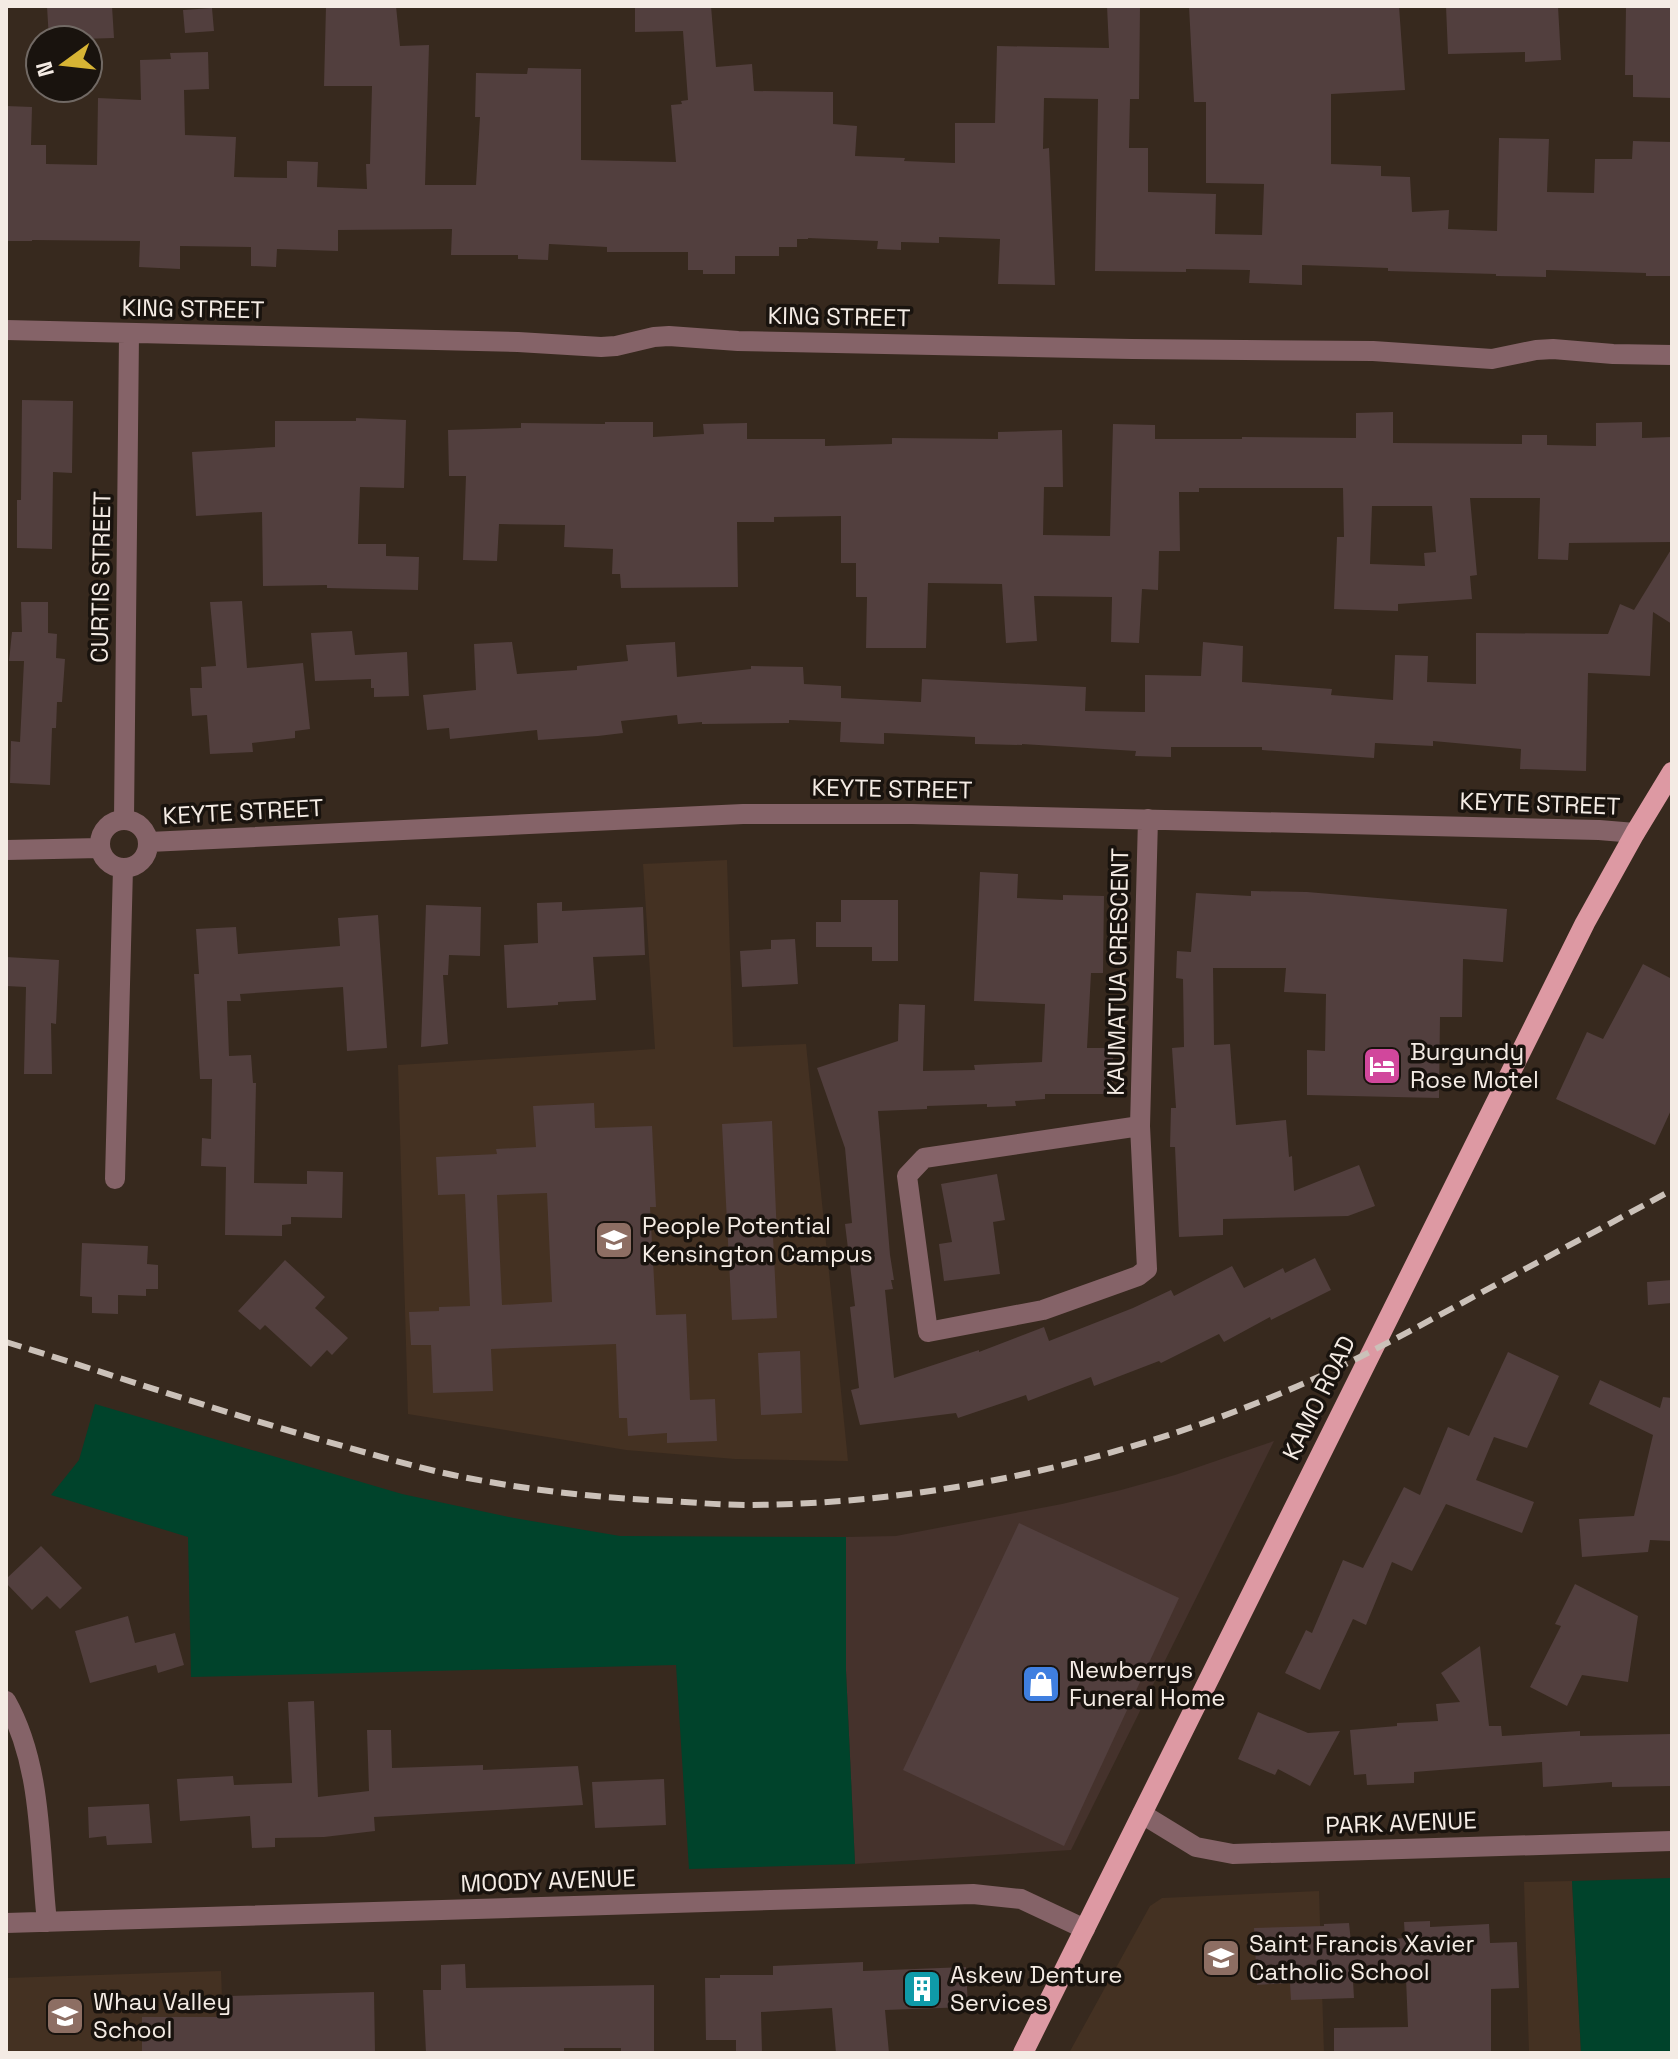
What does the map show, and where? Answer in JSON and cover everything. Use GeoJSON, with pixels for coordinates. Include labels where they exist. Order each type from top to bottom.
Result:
{"type":"FeatureCollection","features":[{"type":"Feature","properties":{"kind":"main road","name":"KAMO ROAD"},"geometry":{"type":"LineString","coordinates":[[1023,2053],[1578,937],[1672,772]]}},
{"type":"Feature","properties":{"kind":"street","name":"KING STREET"},"geometry":{"type":"LineString","coordinates":[[6,330],[518,342],[601,347],[669,336],[754,342],[1373,351],[1492,359],[1553,349],[1672,355]]}},
{"type":"Feature","properties":{"kind":"street","name":"CURTIS STREET"},"geometry":{"type":"LineString","coordinates":[[124,819],[129,334]]}},
{"type":"Feature","properties":{"kind":"street","name":"KEYTE STREET"},"geometry":{"type":"LineString","coordinates":[[149,842],[743,814],[1148,819],[1635,833]]}},
{"type":"Feature","properties":{"kind":"street"},"geometry":{"type":"LineString","coordinates":[[124,819],[141,826],[149,842],[148,851],[138,864],[123,868],[108,862],[100,848],[103,831],[108,825],[124,819]]}},
{"type":"Feature","properties":{"kind":"street","name":"KAUMATUA CRESCENT"},"geometry":{"type":"LineString","coordinates":[[1140,1126],[924,1158],[907,1176],[928,1332],[1043,1310],[1138,1276],[1147,1269],[1140,1126],[1148,819]]}},
{"type":"Feature","properties":{"kind":"street"},"geometry":{"type":"LineString","coordinates":[[6,850],[100,848]]}},
{"type":"Feature","properties":{"kind":"street"},"geometry":{"type":"LineString","coordinates":[[115,1179],[123,868]]}},
{"type":"Feature","properties":{"kind":"street"},"geometry":{"type":"LineString","coordinates":[[6,1701],[22,1738],[34,1782],[47,1922]]}},
{"type":"Feature","properties":{"kind":"street","name":"PARK AVENUE"},"geometry":{"type":"LineString","coordinates":[[1142,1814],[1196,1847],[1233,1854],[1672,1841]]}},
{"type":"Feature","properties":{"kind":"street","name":"MOODY AVENUE"},"geometry":{"type":"LineString","coordinates":[[6,1923],[973,1894],[1021,1899],[1085,1929]]}},
{"type":"Feature","properties":{"kind":"shaded area","name":"People Potential Kensington Campus"},"geometry":{"type":"Polygon","coordinates":[[[727,860],[733,1047],[806,1044],[848,1461],[735,1459],[626,1450],[408,1414],[398,1065],[655,1049],[643,864],[727,860]]]}},
{"type":"Feature","properties":{"kind":"shaded area"},"geometry":{"type":"Polygon","coordinates":[[[1274,1441],[1071,1850],[855,1864],[846,1671],[846,1537],[896,1536],[1062,1504],[1175,1475],[1274,1441]]]}},
{"type":"Feature","properties":{"kind":"shaded area","name":"Saint Francis Xavier Catholic School"},"geometry":{"type":"Polygon","coordinates":[[[1572,1881],[1581,2053],[1529,2053],[1524,1882],[1572,1881]]]}},
{"type":"Feature","properties":{"kind":"shaded area","name":"Saint Francis Xavier Catholic School"},"geometry":{"type":"Polygon","coordinates":[[[1319,1891],[1324,2053],[1069,2053],[1150,1906],[1162,1898],[1319,1891]]]}},
{"type":"Feature","properties":{"kind":"shaded area"},"geometry":{"type":"Polygon","coordinates":[[[221,1971],[224,2053],[6,2053],[6,1978],[221,1971]]]}},
{"type":"Feature","properties":{"kind":"green space"},"geometry":{"type":"Polygon","coordinates":[[[95,1404],[402,1494],[514,1518],[620,1536],[846,1537],[846,1671],[855,1864],[689,1869],[676,1665],[191,1677],[188,1537],[51,1495],[79,1460],[95,1404]]]}},
{"type":"Feature","properties":{"kind":"green space"},"geometry":{"type":"Polygon","coordinates":[[[1672,1878],[1672,2053],[1581,2053],[1572,1881],[1672,1878]]]}},
{"type":"Feature","properties":{"kind":"building"},"geometry":{"type":"Polygon","coordinates":[[[47,6],[112,6],[114,38],[104,38],[104,24],[48,24],[47,6]]]}},
{"type":"Feature","properties":{"kind":"building"},"geometry":{"type":"Polygon","coordinates":[[[326,6],[396,6],[400,46],[429,45],[425,185],[476,185],[480,117],[475,117],[476,73],[527,74],[528,68],[581,69],[581,160],[676,162],[671,105],[688,100],[683,31],[635,32],[635,6],[711,6],[716,67],[752,64],[754,91],[833,92],[833,124],[857,126],[855,156],[955,163],[955,123],[995,123],[997,46],[1109,48],[1107,6],[1140,6],[1139,99],[1130,99],[1129,148],[1148,148],[1148,192],[1216,194],[1215,234],[1262,235],[1264,184],[1206,183],[1206,102],[1194,102],[1189,6],[1399,6],[1405,90],[1331,94],[1331,164],[1381,166],[1381,176],[1410,177],[1412,212],[1449,210],[1448,229],[1497,231],[1499,138],[1549,139],[1547,192],[1594,193],[1595,159],[1632,159],[1633,141],[1672,142],[1672,276],[1546,270],[1546,277],[1496,276],[1302,265],[1302,285],[1249,283],[1250,270],[1095,271],[1098,99],[1044,98],[1043,149],[1049,148],[1055,285],[998,284],[1000,239],[939,237],[939,243],[901,242],[901,250],[877,249],[878,241],[797,239],[797,247],[779,247],[779,256],[735,256],[735,274],[703,274],[703,270],[688,270],[688,252],[607,252],[607,247],[549,244],[548,260],[518,259],[518,255],[451,255],[452,229],[338,230],[338,251],[277,249],[276,267],[251,266],[251,247],[180,246],[180,269],[139,267],[140,241],[6,241],[6,106],[32,107],[31,145],[46,145],[46,164],[97,165],[98,104],[104,104],[104,98],[141,100],[140,60],[171,59],[170,53],[208,52],[209,89],[184,90],[185,135],[236,137],[234,177],[287,178],[287,161],[318,162],[317,187],[367,189],[372,86],[324,86],[326,6]]]}},
{"type":"Feature","properties":{"kind":"building"},"geometry":{"type":"Polygon","coordinates":[[[1446,6],[1558,6],[1561,60],[1525,62],[1525,52],[1448,54],[1446,6]]]}},
{"type":"Feature","properties":{"kind":"building"},"geometry":{"type":"Polygon","coordinates":[[[1626,6],[1672,6],[1672,98],[1633,97],[1633,75],[1625,75],[1626,6]]]}},
{"type":"Feature","properties":{"kind":"building"},"geometry":{"type":"Polygon","coordinates":[[[212,8],[214,31],[185,33],[183,10],[212,8]]]}},
{"type":"Feature","properties":{"kind":"building"},"geometry":{"type":"Polygon","coordinates":[[[22,400],[73,401],[72,473],[53,472],[52,549],[17,548],[22,400]]]}},
{"type":"Feature","properties":{"kind":"building"},"geometry":{"type":"Polygon","coordinates":[[[1393,412],[1393,443],[1522,444],[1522,435],[1547,435],[1547,445],[1596,446],[1596,423],[1642,422],[1642,438],[1672,437],[1672,542],[1569,543],[1568,560],[1538,559],[1540,498],[1470,498],[1477,575],[1470,576],[1472,599],[1398,604],[1398,611],[1334,609],[1337,537],[1344,537],[1343,488],[1199,488],[1199,492],[1179,492],[1180,551],[1159,551],[1158,590],[1142,589],[1139,643],[1111,642],[1112,597],[1034,596],[1037,641],[1006,643],[1002,584],[928,583],[926,648],[866,648],[867,597],[856,597],[856,563],[841,563],[841,516],[774,517],[774,522],[737,522],[738,587],[621,588],[620,574],[612,574],[613,549],[564,547],[565,525],[499,524],[497,561],[463,560],[466,476],[449,476],[448,430],[521,428],[521,423],[653,422],[653,437],[704,434],[703,424],[747,423],[747,439],[825,439],[825,446],[892,444],[892,438],[998,439],[998,432],[1062,430],[1063,487],[1044,487],[1043,535],[1110,536],[1113,424],[1155,425],[1155,439],[1356,438],[1356,413],[1393,412]],[[1372,506],[1370,564],[1425,566],[1424,553],[1436,552],[1432,506],[1372,506]]]}},
{"type":"Feature","properties":{"kind":"building"},"geometry":{"type":"Polygon","coordinates":[[[356,418],[406,420],[404,488],[360,487],[358,544],[386,544],[386,556],[419,557],[418,590],[327,588],[327,585],[263,586],[262,512],[196,516],[192,452],[275,447],[275,421],[356,421],[356,418]]]}},
{"type":"Feature","properties":{"kind":"building"},"geometry":{"type":"Polygon","coordinates":[[[1672,548],[1672,624],[1653,612],[1650,676],[1588,673],[1586,771],[1520,769],[1521,749],[1433,741],[1433,746],[1375,743],[1374,758],[1262,750],[1262,747],[1171,747],[1171,757],[1135,756],[1136,751],[975,744],[975,737],[884,733],[884,744],[840,742],[841,722],[789,720],[789,723],[678,724],[677,715],[621,721],[623,733],[538,740],[537,730],[450,739],[449,728],[427,730],[423,695],[476,690],[474,644],[512,642],[517,674],[577,670],[577,666],[628,661],[626,645],[675,642],[677,677],[751,669],[751,666],[803,667],[804,684],[841,686],[841,698],[921,702],[922,679],[1086,687],[1085,711],[1145,712],[1145,675],[1201,676],[1203,642],[1243,646],[1242,682],[1332,689],[1331,695],[1393,700],[1395,655],[1428,656],[1427,682],[1476,684],[1476,633],[1608,634],[1620,604],[1634,610],[1672,548]]]}},
{"type":"Feature","properties":{"kind":"building"},"geometry":{"type":"Polygon","coordinates":[[[242,601],[247,668],[303,663],[310,729],[295,731],[295,738],[252,743],[253,752],[210,754],[207,715],[192,716],[190,688],[202,688],[201,667],[216,666],[210,602],[242,601]]]}},
{"type":"Feature","properties":{"kind":"building"},"geometry":{"type":"Polygon","coordinates":[[[21,602],[48,602],[48,633],[57,634],[56,658],[65,659],[62,702],[57,702],[56,728],[52,728],[50,785],[10,783],[11,741],[20,742],[24,661],[9,661],[12,632],[22,632],[21,602]]]}},
{"type":"Feature","properties":{"kind":"building"},"geometry":{"type":"Polygon","coordinates":[[[352,631],[355,655],[407,652],[409,696],[374,697],[371,679],[315,681],[311,633],[352,631]]]}},
{"type":"Feature","properties":{"kind":"building"},"geometry":{"type":"Polygon","coordinates":[[[980,872],[1018,874],[1017,898],[1063,900],[1063,895],[1104,896],[1103,973],[1091,973],[1087,1048],[1113,1048],[1113,1094],[1045,1094],[1045,1099],[1015,1101],[1016,1106],[927,1106],[927,1109],[878,1111],[894,1280],[891,1280],[893,1289],[885,1290],[894,1378],[979,1352],[1044,1327],[1049,1341],[1171,1290],[1174,1296],[1232,1266],[1244,1288],[1283,1268],[1285,1273],[1315,1258],[1331,1290],[1224,1342],[1219,1334],[1161,1363],[1159,1361],[1094,1386],[1091,1377],[1028,1401],[1026,1395],[958,1418],[956,1413],[860,1425],[851,1390],[859,1388],[850,1307],[855,1306],[845,1224],[852,1223],[845,1148],[817,1068],[898,1041],[899,1004],[925,1005],[923,1071],[975,1070],[974,1065],[1042,1062],[1045,1004],[974,1001],[980,872]]]}},
{"type":"Feature","properties":{"kind":"building"},"geometry":{"type":"Polygon","coordinates":[[[1251,891],[1307,892],[1507,909],[1503,962],[1463,959],[1462,1017],[1440,1017],[1439,1098],[1307,1095],[1307,1050],[1325,1051],[1326,994],[1284,992],[1286,968],[1213,968],[1214,1045],[1230,1044],[1236,1125],[1286,1120],[1294,1191],[1359,1165],[1375,1206],[1348,1216],[1223,1219],[1223,1235],[1179,1237],[1175,1147],[1170,1147],[1171,1108],[1176,1108],[1172,1048],[1184,1047],[1183,979],[1176,978],[1177,951],[1191,952],[1196,893],[1251,896],[1251,891]]]}},
{"type":"Feature","properties":{"kind":"building"},"geometry":{"type":"Polygon","coordinates":[[[841,900],[898,900],[898,961],[872,961],[872,947],[816,947],[816,922],[841,922],[841,900]]]}},
{"type":"Feature","properties":{"kind":"building"},"geometry":{"type":"Polygon","coordinates":[[[562,902],[562,911],[643,907],[645,955],[593,957],[596,1000],[507,1008],[504,945],[538,943],[537,903],[562,902]]]}},
{"type":"Feature","properties":{"kind":"building"},"geometry":{"type":"Polygon","coordinates":[[[426,905],[481,907],[480,956],[449,955],[448,975],[443,975],[448,1044],[421,1047],[426,905]]]}},
{"type":"Feature","properties":{"kind":"building"},"geometry":{"type":"Polygon","coordinates":[[[378,915],[387,1048],[347,1051],[343,987],[240,994],[241,1001],[227,1001],[229,1056],[251,1055],[253,1083],[256,1083],[254,1183],[307,1184],[307,1171],[343,1172],[342,1218],[291,1217],[291,1224],[282,1225],[282,1236],[225,1235],[226,1167],[201,1166],[202,1138],[211,1139],[212,1079],[200,1079],[194,974],[199,974],[196,929],[236,927],[238,954],[340,946],[338,918],[378,915]]]}},
{"type":"Feature","properties":{"kind":"building"},"geometry":{"type":"Polygon","coordinates":[[[795,939],[798,984],[742,987],[740,951],[771,949],[771,940],[795,939]]]}},
{"type":"Feature","properties":{"kind":"building"},"geometry":{"type":"Polygon","coordinates":[[[6,957],[59,960],[56,1024],[51,1023],[52,1074],[24,1074],[26,987],[6,986],[6,957]]]}},
{"type":"Feature","properties":{"kind":"building"},"geometry":{"type":"Polygon","coordinates":[[[1643,964],[1672,979],[1672,1108],[1655,1145],[1556,1099],[1587,1032],[1603,1039],[1643,964]]]}},
{"type":"Feature","properties":{"kind":"building"},"geometry":{"type":"Polygon","coordinates":[[[594,1103],[595,1128],[652,1126],[656,1207],[650,1207],[656,1315],[686,1314],[690,1400],[715,1399],[717,1441],[667,1443],[667,1433],[628,1436],[627,1418],[619,1418],[616,1344],[491,1349],[493,1391],[433,1393],[431,1345],[411,1345],[409,1312],[470,1306],[465,1194],[438,1195],[436,1157],[497,1154],[496,1149],[536,1147],[533,1106],[594,1103]],[[547,1193],[497,1195],[502,1305],[552,1302],[547,1193]]]}},
{"type":"Feature","properties":{"kind":"building"},"geometry":{"type":"Polygon","coordinates":[[[772,1121],[777,1318],[732,1320],[722,1124],[772,1121]]]}},
{"type":"Feature","properties":{"kind":"building"},"geometry":{"type":"Polygon","coordinates":[[[997,1174],[1005,1220],[993,1222],[1000,1274],[944,1281],[939,1244],[952,1242],[941,1184],[997,1174]]]}},
{"type":"Feature","properties":{"kind":"building"},"geometry":{"type":"Polygon","coordinates":[[[82,1243],[148,1246],[147,1264],[158,1265],[158,1289],[146,1289],[146,1296],[118,1295],[118,1314],[92,1313],[92,1297],[80,1296],[82,1243]]]}},
{"type":"Feature","properties":{"kind":"building"},"geometry":{"type":"Polygon","coordinates":[[[285,1260],[325,1297],[315,1308],[348,1338],[332,1355],[327,1350],[311,1367],[265,1325],[260,1330],[238,1311],[285,1260]]]}},
{"type":"Feature","properties":{"kind":"building"},"geometry":{"type":"Polygon","coordinates":[[[1672,1280],[1672,1303],[1648,1305],[1647,1282],[1672,1280]]]}},
{"type":"Feature","properties":{"kind":"building"},"geometry":{"type":"Polygon","coordinates":[[[800,1351],[802,1413],[761,1415],[758,1353],[800,1351]]]}},
{"type":"Feature","properties":{"kind":"building"},"geometry":{"type":"Polygon","coordinates":[[[1508,1352],[1559,1376],[1527,1448],[1494,1437],[1476,1480],[1534,1502],[1522,1533],[1446,1504],[1412,1571],[1392,1562],[1366,1625],[1353,1619],[1320,1690],[1285,1673],[1306,1630],[1312,1633],[1343,1560],[1363,1568],[1404,1487],[1420,1495],[1448,1427],[1469,1436],[1508,1352]]]}},
{"type":"Feature","properties":{"kind":"building"},"geometry":{"type":"Polygon","coordinates":[[[1600,1380],[1660,1408],[1663,1397],[1672,1398],[1672,1541],[1650,1540],[1648,1552],[1582,1557],[1579,1519],[1634,1516],[1653,1435],[1589,1404],[1600,1380]]]}},
{"type":"Feature","properties":{"kind":"building","name":"Newberrys Funeral Home"},"geometry":{"type":"Polygon","coordinates":[[[1019,1523],[1179,1598],[1064,1846],[903,1770],[1019,1523]]]}},
{"type":"Feature","properties":{"kind":"building"},"geometry":{"type":"Polygon","coordinates":[[[41,1546],[82,1588],[60,1609],[47,1596],[32,1610],[6,1583],[6,1579],[41,1546]]]}},
{"type":"Feature","properties":{"kind":"building"},"geometry":{"type":"Polygon","coordinates":[[[1575,1584],[1638,1616],[1628,1682],[1582,1675],[1567,1706],[1530,1687],[1561,1626],[1555,1624],[1575,1584]]]}},
{"type":"Feature","properties":{"kind":"building"},"geometry":{"type":"Polygon","coordinates":[[[128,1616],[135,1643],[175,1633],[184,1665],[158,1673],[156,1665],[90,1683],[75,1631],[128,1616]]]}},
{"type":"Feature","properties":{"kind":"building"},"geometry":{"type":"Polygon","coordinates":[[[1480,1646],[1489,1726],[1501,1726],[1502,1736],[1580,1731],[1580,1736],[1672,1734],[1672,1786],[1612,1787],[1612,1782],[1543,1787],[1542,1762],[1414,1772],[1414,1783],[1367,1785],[1366,1774],[1354,1775],[1350,1730],[1438,1721],[1436,1704],[1460,1702],[1441,1673],[1480,1646]]]}},
{"type":"Feature","properties":{"kind":"building"},"geometry":{"type":"Polygon","coordinates":[[[314,1701],[318,1797],[369,1791],[367,1730],[391,1730],[392,1768],[483,1765],[483,1770],[578,1766],[583,1805],[374,1817],[375,1831],[324,1837],[275,1838],[275,1847],[252,1848],[250,1816],[180,1821],[177,1779],[233,1776],[234,1785],[292,1783],[288,1702],[314,1701]]]}},
{"type":"Feature","properties":{"kind":"building"},"geometry":{"type":"Polygon","coordinates":[[[1258,1712],[1308,1733],[1340,1731],[1310,1786],[1278,1769],[1275,1775],[1238,1759],[1258,1712]]]}},
{"type":"Feature","properties":{"kind":"building"},"geometry":{"type":"Polygon","coordinates":[[[664,1779],[666,1825],[595,1828],[592,1782],[664,1779]]]}},
{"type":"Feature","properties":{"kind":"building"},"geometry":{"type":"Polygon","coordinates":[[[149,1804],[152,1843],[107,1845],[106,1836],[89,1838],[88,1807],[149,1804]]]}},
{"type":"Feature","properties":{"kind":"building"},"geometry":{"type":"Polygon","coordinates":[[[1430,1921],[1430,1927],[1489,1924],[1490,1943],[1517,1942],[1519,1988],[1491,1989],[1491,2053],[1334,2053],[1334,2028],[1408,2027],[1406,1978],[1353,1981],[1354,1998],[1291,2000],[1290,1983],[1257,1985],[1254,1928],[1349,1923],[1351,1942],[1405,1938],[1404,1922],[1430,1921]]]}},
{"type":"Feature","properties":{"kind":"building"},"geometry":{"type":"Polygon","coordinates":[[[863,1962],[863,1971],[966,1967],[968,2007],[885,2010],[889,2053],[836,2053],[832,2008],[761,2012],[762,2053],[736,2053],[736,2040],[706,2040],[705,1978],[773,1975],[773,1966],[863,1962]]]}},
{"type":"Feature","properties":{"kind":"building"},"geometry":{"type":"Polygon","coordinates":[[[465,1964],[466,1988],[654,1985],[654,2053],[621,2053],[621,2048],[564,2048],[564,2053],[426,2053],[423,1990],[441,1990],[441,1965],[465,1964]]]}},
{"type":"Feature","properties":{"kind":"building"},"geometry":{"type":"Polygon","coordinates":[[[374,1992],[375,2053],[142,2053],[142,2017],[229,2017],[229,1996],[374,1992]]]}},
{"type":"Feature","properties":{"kind":"railway"},"geometry":{"type":"LineString","coordinates":[[6,1342],[285,1429],[405,1463],[480,1480],[589,1495],[731,1505],[891,1496],[1030,1473],[1166,1436],[1232,1413],[1360,1357],[1672,1190]]}},
{"type":"Feature","properties":{"kind":"place","name":"Burgundy Rose Motel"},"geometry":{"type":"Point","coordinates":[1382,1066]}},
{"type":"Feature","properties":{"kind":"place","name":"People Potential Kensington Campus"},"geometry":{"type":"Point","coordinates":[614,1240]}},
{"type":"Feature","properties":{"kind":"place","name":"Newberrys Funeral Home"},"geometry":{"type":"Point","coordinates":[1041,1684]}},
{"type":"Feature","properties":{"kind":"place","name":"Saint Francis Xavier Catholic School"},"geometry":{"type":"Point","coordinates":[1221,1958]}},
{"type":"Feature","properties":{"kind":"place","name":"Askew Denture Services"},"geometry":{"type":"Point","coordinates":[922,1989]}},
{"type":"Feature","properties":{"kind":"place","name":"Whau Valley School"},"geometry":{"type":"Point","coordinates":[65,2016]}}]}
